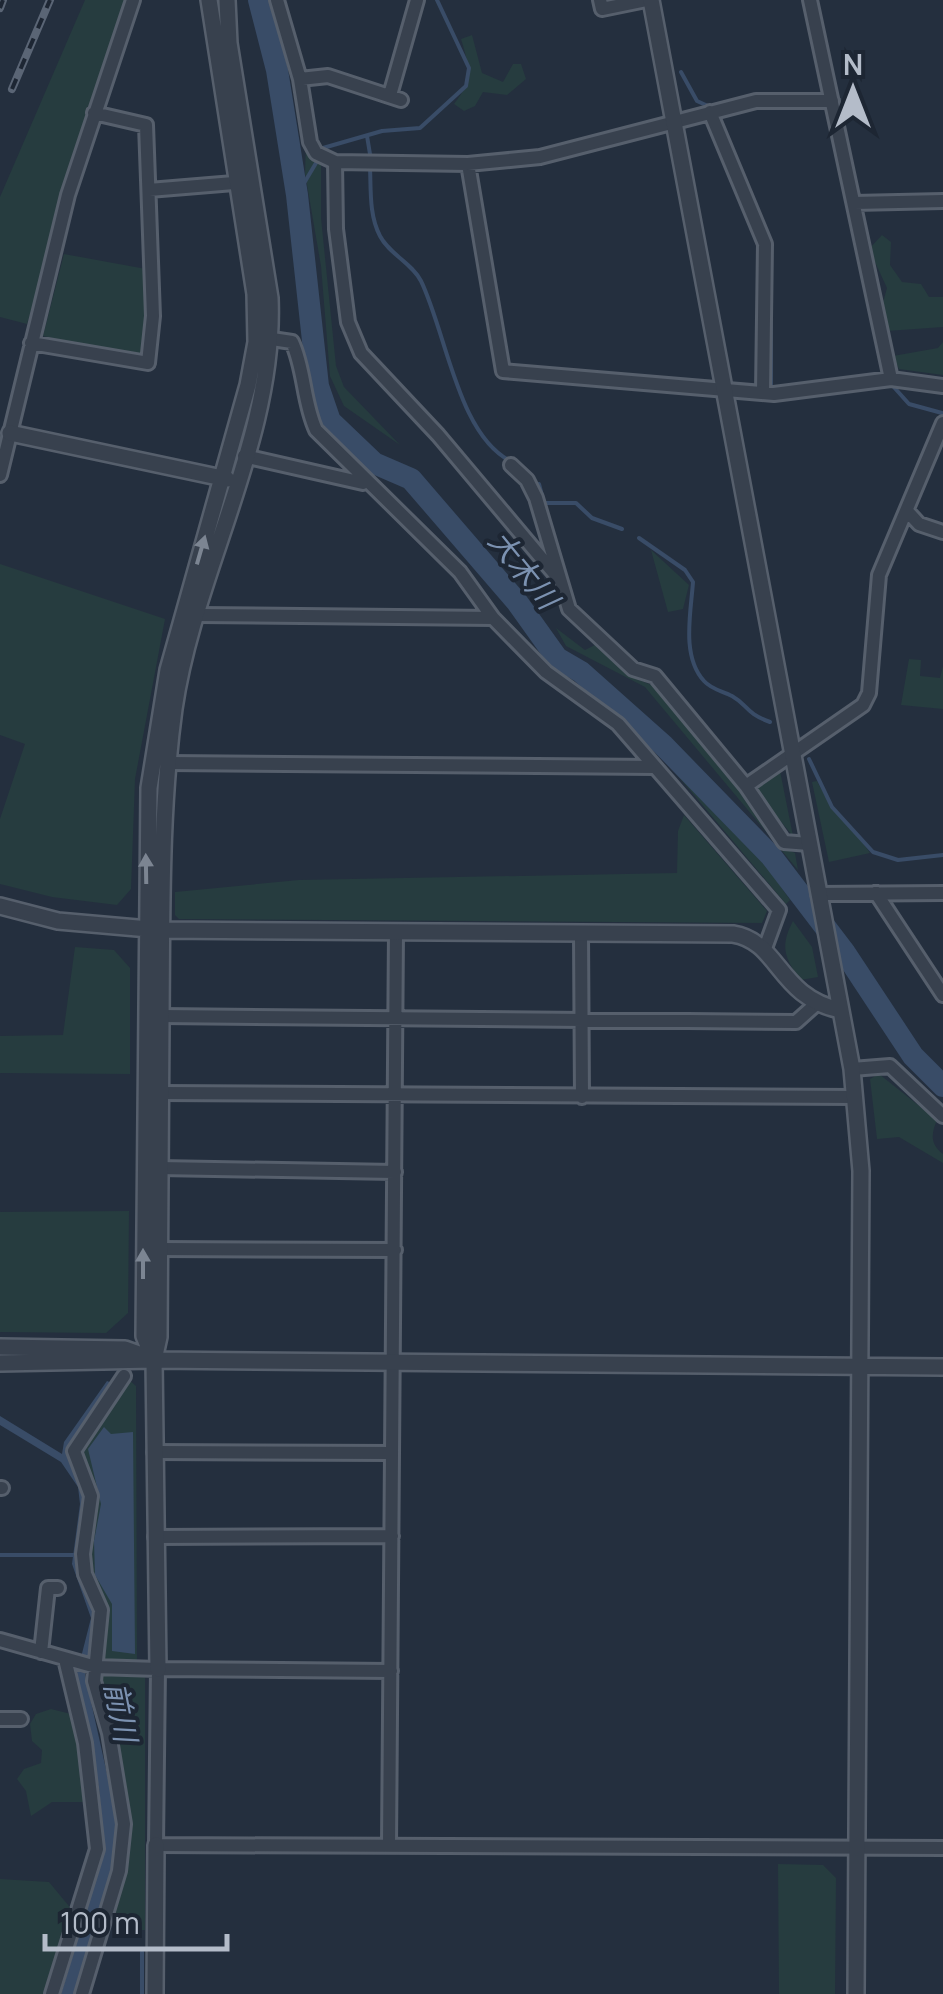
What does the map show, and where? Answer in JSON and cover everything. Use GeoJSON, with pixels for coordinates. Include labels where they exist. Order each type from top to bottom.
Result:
{"type":"FeatureCollection","features":[{"type":"Feature","properties":{"kind":"street"},"geometry":{"type":"LineString","coordinates":[[0,474],[68,196],[132,0]]}},
{"type":"Feature","properties":{"kind":"street"},"geometry":{"type":"LineString","coordinates":[[278,0],[300,79],[310,142],[316,153],[336,162],[468,164],[540,157],[756,101],[832,101]]}},
{"type":"Feature","properties":{"kind":"street"},"geometry":{"type":"LineString","coordinates":[[300,79],[328,76],[396,97],[418,0]]}},
{"type":"Feature","properties":{"kind":"street"},"geometry":{"type":"LineString","coordinates":[[600,0],[602,9],[648,0],[675,122],[852,1069],[861,1171],[862,1368],[856,1994]]}},
{"type":"Feature","properties":{"kind":"street"},"geometry":{"type":"LineString","coordinates":[[810,0],[891,379]]}},
{"type":"Feature","properties":{"kind":"street"},"geometry":{"type":"LineString","coordinates":[[154,1360],[144,1336],[154,930],[168,763],[175,704],[238,482],[272,339],[219,1]]}},
{"type":"Feature","properties":{"kind":"street"},"geometry":{"type":"LineString","coordinates":[[31,342],[148,363],[153,316],[146,125],[94,112]]}},
{"type":"Feature","properties":{"kind":"street"},"geometry":{"type":"LineString","coordinates":[[710,112],[765,244],[764,393]]}},
{"type":"Feature","properties":{"kind":"street"},"geometry":{"type":"LineString","coordinates":[[336,162],[336,229],[348,322],[361,354],[438,435],[559,579]]}},
{"type":"Feature","properties":{"kind":"street"},"geometry":{"type":"LineString","coordinates":[[468,164],[502,371],[764,393],[891,379],[943,386]]}},
{"type":"Feature","properties":{"kind":"street"},"geometry":{"type":"LineString","coordinates":[[149,190],[245,182]]}},
{"type":"Feature","properties":{"kind":"street"},"geometry":{"type":"LineString","coordinates":[[155,1994],[158,1669],[154,1360],[159,1337],[161,1016],[149,788],[157,724],[256,342],[245,182]]}},
{"type":"Feature","properties":{"kind":"street"},"geometry":{"type":"LineString","coordinates":[[854,203],[943,201]]}},
{"type":"Feature","properties":{"kind":"street"},"geometry":{"type":"LineString","coordinates":[[272,339],[292,342],[316,430],[366,484],[460,572],[493,618],[546,672],[618,724],[779,910],[764,950]]}},
{"type":"Feature","properties":{"kind":"street"},"geometry":{"type":"LineString","coordinates":[[746,786],[792,750],[863,705],[868,693],[873,598],[943,423]]}},
{"type":"Feature","properties":{"kind":"street"},"geometry":{"type":"LineString","coordinates":[[10,433],[238,482]]}},
{"type":"Feature","properties":{"kind":"street"},"geometry":{"type":"LineString","coordinates":[[244,456],[366,484]]}},
{"type":"Feature","properties":{"kind":"street"},"geometry":{"type":"LineString","coordinates":[[510,464],[527,480],[536,498],[569,608],[580,622],[633,670],[655,676],[746,786],[784,842],[809,844]]}},
{"type":"Feature","properties":{"kind":"street"},"geometry":{"type":"LineString","coordinates":[[907,511],[919,524],[943,532]]}},
{"type":"Feature","properties":{"kind":"street"},"geometry":{"type":"LineString","coordinates":[[198,616],[493,618]]}},
{"type":"Feature","properties":{"kind":"street"},"geometry":{"type":"LineString","coordinates":[[168,763],[655,767]]}},
{"type":"Feature","properties":{"kind":"street"},"geometry":{"type":"LineString","coordinates":[[876,893],[943,995]]}},
{"type":"Feature","properties":{"kind":"street"},"geometry":{"type":"LineString","coordinates":[[818,894],[943,894]]}},
{"type":"Feature","properties":{"kind":"street"},"geometry":{"type":"LineString","coordinates":[[0,906],[58,920],[154,930],[732,934],[748,936],[796,991],[815,1005],[840,1010]]}},
{"type":"Feature","properties":{"kind":"street"},"geometry":{"type":"LineString","coordinates":[[389,1846],[396,932]]}},
{"type":"Feature","properties":{"kind":"street"},"geometry":{"type":"LineString","coordinates":[[581,935],[582,1097]]}},
{"type":"Feature","properties":{"kind":"street"},"geometry":{"type":"LineString","coordinates":[[161,1016],[796,1022],[815,1005]]}},
{"type":"Feature","properties":{"kind":"street"},"geometry":{"type":"LineString","coordinates":[[852,1069],[890,1066],[943,1116]]}},
{"type":"Feature","properties":{"kind":"street"},"geometry":{"type":"LineString","coordinates":[[159,1093],[855,1098]]}},
{"type":"Feature","properties":{"kind":"street"},"geometry":{"type":"LineString","coordinates":[[159,1168],[395,1172]]}},
{"type":"Feature","properties":{"kind":"street"},"geometry":{"type":"LineString","coordinates":[[159,1249],[395,1250]]}},
{"type":"Feature","properties":{"kind":"street"},"geometry":{"type":"LineString","coordinates":[[0,1348],[125,1349],[154,1360]]}},
{"type":"Feature","properties":{"kind":"street"},"geometry":{"type":"LineString","coordinates":[[0,1363],[154,1360],[943,1367]]}},
{"type":"Feature","properties":{"kind":"street"},"geometry":{"type":"LineString","coordinates":[[52,1994],[97,1849],[81,1663],[101,1610],[85,1574],[91,1496],[74,1452],[124,1376]]}},
{"type":"Feature","properties":{"kind":"street"},"geometry":{"type":"LineString","coordinates":[[154,1452],[392,1453]]}},
{"type":"Feature","properties":{"kind":"street"},"geometry":{"type":"LineString","coordinates":[[154,1536],[392,1536]]}},
{"type":"Feature","properties":{"kind":"street"},"geometry":{"type":"LineString","coordinates":[[41,1652],[48,1588],[58,1588]]}},
{"type":"Feature","properties":{"kind":"street"},"geometry":{"type":"LineString","coordinates":[[0,1640],[81,1663],[158,1669],[391,1671]]}},
{"type":"Feature","properties":{"kind":"street"},"geometry":{"type":"LineString","coordinates":[[81,1663],[94,1682],[109,1733],[123,1834],[119,1871],[82,1994]]}},
{"type":"Feature","properties":{"kind":"street"},"geometry":{"type":"LineString","coordinates":[[0,1719],[22,1720]]}},
{"type":"Feature","properties":{"kind":"street"},"geometry":{"type":"LineString","coordinates":[[156,1845],[943,1848]]}},
{"type":"Feature","properties":{"kind":"green space"},"geometry":{"type":"Polygon","coordinates":[[[85,0],[125,0],[27,324],[0,317],[0,197],[85,0]]]}},
{"type":"Feature","properties":{"kind":"green space"},"geometry":{"type":"Polygon","coordinates":[[[472,35],[482,73],[503,82],[513,64],[521,64],[526,79],[507,95],[483,92],[475,106],[464,111],[454,104],[468,73],[461,39],[472,35]]]}},
{"type":"Feature","properties":{"kind":"green space"},"geometry":{"type":"Polygon","coordinates":[[[306,144],[321,162],[321,218],[336,366],[344,387],[400,445],[344,406],[330,376],[321,266],[305,173],[306,144]]]}},
{"type":"Feature","properties":{"kind":"green space"},"geometry":{"type":"Polygon","coordinates":[[[882,235],[891,242],[890,265],[902,282],[921,284],[929,297],[943,297],[943,327],[887,331],[881,310],[887,288],[869,249],[882,235]]]}},
{"type":"Feature","properties":{"kind":"green space"},"geometry":{"type":"Polygon","coordinates":[[[64,254],[146,269],[143,353],[137,356],[43,336],[64,254]]]}},
{"type":"Feature","properties":{"kind":"green space"},"geometry":{"type":"Polygon","coordinates":[[[943,342],[943,375],[899,369],[893,356],[938,348],[943,342]]]}},
{"type":"Feature","properties":{"kind":"green space"},"geometry":{"type":"Polygon","coordinates":[[[651,550],[689,585],[683,609],[668,612],[651,550]]]}},
{"type":"Feature","properties":{"kind":"green space"},"geometry":{"type":"Polygon","coordinates":[[[0,564],[165,619],[135,779],[131,889],[117,905],[52,897],[0,884],[0,819],[25,744],[0,735],[0,564]]]}},
{"type":"Feature","properties":{"kind":"green space"},"geometry":{"type":"Polygon","coordinates":[[[556,628],[585,650],[595,645],[632,677],[661,689],[763,817],[782,847],[795,853],[798,870],[645,687],[566,646],[556,628]]]}},
{"type":"Feature","properties":{"kind":"green space"},"geometry":{"type":"Polygon","coordinates":[[[909,659],[921,660],[920,676],[940,678],[943,666],[943,709],[901,705],[909,659]]]}},
{"type":"Feature","properties":{"kind":"green space"},"geometry":{"type":"Polygon","coordinates":[[[661,756],[768,868],[790,900],[786,904],[661,756]]]}},
{"type":"Feature","properties":{"kind":"green space"},"geometry":{"type":"Polygon","coordinates":[[[779,766],[793,836],[752,787],[779,766]]]}},
{"type":"Feature","properties":{"kind":"green space"},"geometry":{"type":"Polygon","coordinates":[[[817,781],[870,853],[829,862],[812,782],[817,781]]]}},
{"type":"Feature","properties":{"kind":"green space"},"geometry":{"type":"Polygon","coordinates":[[[684,815],[767,911],[762,923],[179,919],[175,915],[175,892],[299,880],[677,873],[678,831],[684,815]]]}},
{"type":"Feature","properties":{"kind":"green space"},"geometry":{"type":"Polygon","coordinates":[[[793,921],[812,947],[818,977],[800,980],[790,965],[785,945],[793,921]]]}},
{"type":"Feature","properties":{"kind":"green space"},"geometry":{"type":"Polygon","coordinates":[[[75,947],[114,950],[130,968],[130,1074],[0,1073],[0,1036],[63,1035],[75,947]]]}},
{"type":"Feature","properties":{"kind":"green space"},"geometry":{"type":"Polygon","coordinates":[[[879,1074],[937,1120],[933,1138],[943,1154],[943,1163],[899,1137],[877,1139],[870,1079],[879,1074]]]}},
{"type":"Feature","properties":{"kind":"green space"},"geometry":{"type":"Polygon","coordinates":[[[129,1211],[128,1313],[106,1333],[0,1332],[0,1212],[129,1211]]]}},
{"type":"Feature","properties":{"kind":"green space"},"geometry":{"type":"Polygon","coordinates":[[[128,1379],[136,1386],[137,1664],[101,1663],[105,1609],[90,1576],[79,1447],[128,1379]]]}},
{"type":"Feature","properties":{"kind":"green space"},"geometry":{"type":"Polygon","coordinates":[[[101,1673],[145,1673],[145,1930],[131,1930],[129,1915],[110,1914],[123,1873],[101,1673]]]}},
{"type":"Feature","properties":{"kind":"green space"},"geometry":{"type":"Polygon","coordinates":[[[51,1709],[75,1715],[91,1802],[52,1802],[31,1816],[26,1791],[17,1779],[24,1769],[41,1763],[42,1750],[32,1741],[30,1724],[36,1714],[51,1709]]]}},
{"type":"Feature","properties":{"kind":"green space"},"geometry":{"type":"Polygon","coordinates":[[[778,1864],[823,1865],[836,1878],[835,1994],[779,1994],[778,1864]]]}},
{"type":"Feature","properties":{"kind":"green space"},"geometry":{"type":"Polygon","coordinates":[[[0,1879],[49,1882],[73,1911],[47,1994],[0,1994],[0,1879]]]}},
{"type":"Feature","properties":{"kind":"water"},"geometry":{"type":"Polygon","coordinates":[[[107,1381],[112,1383],[69,1446],[88,1491],[80,1544],[98,1611],[85,1675],[118,1823],[114,1865],[74,1994],[61,1994],[104,1853],[99,1787],[74,1685],[91,1618],[72,1564],[80,1504],[78,1487],[61,1462],[0,1425],[0,1416],[62,1454],[64,1442],[107,1381]]]}},
{"type":"Feature","properties":{"kind":"water"},"geometry":{"type":"Polygon","coordinates":[[[104,1427],[111,1434],[133,1432],[135,1654],[112,1651],[112,1604],[95,1575],[94,1541],[101,1504],[88,1449],[104,1427]]]}},
{"type":"Feature","properties":{"kind":"waterway","name":"大木川"},"geometry":{"type":"LineString","coordinates":[[259,0],[277,70],[297,195],[318,386],[330,421],[374,463],[411,479],[517,602],[557,658],[581,672],[663,745],[771,856],[845,953],[913,1056],[943,1086]]}},
{"type":"Feature","properties":{"kind":"waterway"},"geometry":{"type":"LineString","coordinates":[[323,148],[382,131],[420,128],[466,86],[469,68],[437,0]]}},
{"type":"Feature","properties":{"kind":"waterway"},"geometry":{"type":"LineString","coordinates":[[681,72],[697,101],[708,106]]}},
{"type":"Feature","properties":{"kind":"waterway"},"geometry":{"type":"LineString","coordinates":[[367,136],[370,154]]}},
{"type":"Feature","properties":{"kind":"waterway"},"geometry":{"type":"LineString","coordinates":[[297,195],[316,163]]}},
{"type":"Feature","properties":{"kind":"waterway"},"geometry":{"type":"LineString","coordinates":[[370,167],[376,228],[389,248],[421,281],[466,408],[494,449],[512,462]]}},
{"type":"Feature","properties":{"kind":"waterway"},"geometry":{"type":"LineString","coordinates":[[771,245],[771,386]]}},
{"type":"Feature","properties":{"kind":"waterway"},"geometry":{"type":"LineString","coordinates":[[892,385],[909,404],[942,413]]}},
{"type":"Feature","properties":{"kind":"waterway"},"geometry":{"type":"LineString","coordinates":[[539,484],[544,503],[576,503],[592,518],[622,529]]}},
{"type":"Feature","properties":{"kind":"waterway"},"geometry":{"type":"LineString","coordinates":[[639,538],[685,570],[693,582],[690,647],[704,681],[770,722]]}},
{"type":"Feature","properties":{"kind":"waterway"},"geometry":{"type":"LineString","coordinates":[[809,759],[832,807],[873,852],[898,860],[943,855]]}},
{"type":"Feature","properties":{"kind":"waterway"},"geometry":{"type":"LineString","coordinates":[[0,1555],[75,1555]]}},
{"type":"Feature","properties":{"kind":"waterway"},"geometry":{"type":"LineString","coordinates":[[142,1952],[142,1994]]}},
{"type":"Feature","properties":{"kind":"railway"},"geometry":{"type":"LineString","coordinates":[[0,8],[3,0]]}},
{"type":"Feature","properties":{"kind":"railway"},"geometry":{"type":"LineString","coordinates":[[12,89],[50,0]]}},
{"type":"Feature","properties":{"kind":"water label","name":"前川"},"geometry":{"type":"Point","coordinates":[120,1712]}}]}
